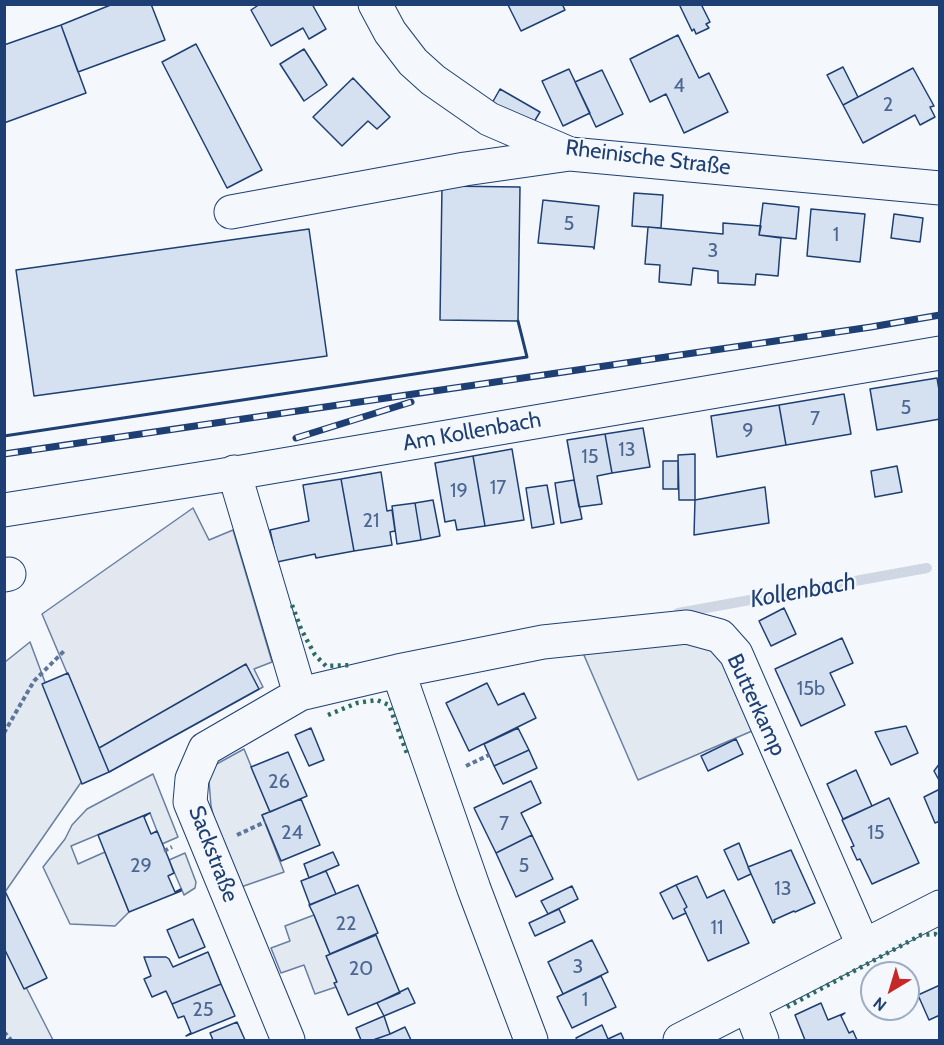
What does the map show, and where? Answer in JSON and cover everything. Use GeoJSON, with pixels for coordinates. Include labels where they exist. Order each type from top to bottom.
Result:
{"type":"FeatureCollection","features":[{"type":"Feature","properties":{"kind":"street","name":"Rheinische Straße"},"geometry":{"type":"LineString","coordinates":[[375,4],[390,32],[413,62],[433,80],[489,119],[570,154],[939,188]]}},
{"type":"Feature","properties":{"kind":"street"},"geometry":{"type":"LineString","coordinates":[[231,212],[465,170],[570,154]]}},
{"type":"Feature","properties":{"kind":"street","name":"Am Kollenbach"},"geometry":{"type":"LineString","coordinates":[[4,510],[113,494],[939,352]]}},
{"type":"Feature","properties":{"kind":"street"},"geometry":{"type":"LineString","coordinates":[[234,472],[300,694]]}},
{"type":"Feature","properties":{"kind":"street","name":"Butterkamp"},"geometry":{"type":"LineString","coordinates":[[300,694],[398,671],[543,642],[687,627],[720,636],[736,654],[863,945]]}},
{"type":"Feature","properties":{"kind":"street"},"geometry":{"type":"LineString","coordinates":[[398,671],[474,889],[531,1041]]}},
{"type":"Feature","properties":{"kind":"street","name":"Sackstraße"},"geometry":{"type":"LineString","coordinates":[[288,1041],[190,802],[192,779],[205,749],[300,694]]}},
{"type":"Feature","properties":{"kind":"street"},"geometry":{"type":"LineString","coordinates":[[680,1041],[939,907]]}},
{"type":"Feature","properties":{"kind":"street"},"geometry":{"type":"LineString","coordinates":[[749,1006],[762,1041]]}},
{"type":"Feature","properties":{"kind":"path"},"geometry":{"type":"LineString","coordinates":[[4,733],[34,681],[64,650]]}},
{"type":"Feature","properties":{"kind":"path"},"geometry":{"type":"LineString","coordinates":[[4,1032],[11,1041]]}},
{"type":"Feature","properties":{"kind":"shaded area"},"geometry":{"type":"Polygon","coordinates":[[[193,508],[209,540],[233,530],[272,662],[254,669],[263,687],[109,772],[42,614],[193,508]]]}},
{"type":"Feature","properties":{"kind":"shaded area"},"geometry":{"type":"Polygon","coordinates":[[[30,642],[82,781],[5,892],[5,662],[30,642]]]}},
{"type":"Feature","properties":{"kind":"shaded area"},"geometry":{"type":"Polygon","coordinates":[[[708,643],[725,663],[752,731],[638,780],[580,646],[708,643]]]}},
{"type":"Feature","properties":{"kind":"shaded area"},"geometry":{"type":"Polygon","coordinates":[[[244,749],[270,812],[262,815],[284,872],[241,887],[215,823],[209,781],[213,766],[244,749]]]}},
{"type":"Feature","properties":{"kind":"shaded area"},"geometry":{"type":"Polygon","coordinates":[[[153,774],[178,837],[162,844],[150,813],[71,846],[78,864],[105,852],[129,912],[115,926],[70,924],[43,867],[65,839],[72,825],[87,809],[153,774]]]}},
{"type":"Feature","properties":{"kind":"shaded area"},"geometry":{"type":"Polygon","coordinates":[[[185,853],[196,882],[195,888],[184,895],[169,860],[185,853]]]}},
{"type":"Feature","properties":{"kind":"shaded area"},"geometry":{"type":"Polygon","coordinates":[[[314,915],[330,954],[327,956],[337,982],[336,987],[315,994],[304,965],[281,973],[271,948],[290,941],[285,926],[314,915]]]}},
{"type":"Feature","properties":{"kind":"shaded area"},"geometry":{"type":"Polygon","coordinates":[[[5,946],[53,1040],[5,1040],[5,946]]]}},
{"type":"Feature","properties":{"kind":"building"},"geometry":{"type":"Polygon","coordinates":[[[113,4],[151,4],[165,40],[78,72],[61,25],[113,4]]]}},
{"type":"Feature","properties":{"kind":"building"},"geometry":{"type":"Polygon","coordinates":[[[260,4],[312,4],[326,29],[309,39],[303,28],[271,46],[251,10],[260,4]]]}},
{"type":"Feature","properties":{"kind":"building"},"geometry":{"type":"Polygon","coordinates":[[[562,4],[565,10],[521,31],[508,5],[562,4]]]}},
{"type":"Feature","properties":{"kind":"building"},"geometry":{"type":"Polygon","coordinates":[[[679,4],[701,4],[710,22],[706,24],[709,28],[696,34],[694,29],[692,31],[679,4]]]}},
{"type":"Feature","properties":{"kind":"building"},"geometry":{"type":"Polygon","coordinates":[[[61,25],[86,93],[4,123],[4,45],[61,25]]]}},
{"type":"Feature","properties":{"kind":"building"},"geometry":{"type":"Polygon","coordinates":[[[678,35],[699,78],[709,73],[728,112],[684,133],[666,94],[650,102],[630,59],[678,35]]]}},
{"type":"Feature","properties":{"kind":"building"},"geometry":{"type":"Polygon","coordinates":[[[196,44],[262,170],[227,188],[162,62],[196,44]]]}},
{"type":"Feature","properties":{"kind":"building"},"geometry":{"type":"Polygon","coordinates":[[[304,49],[327,85],[304,101],[280,64],[304,49]]]}},
{"type":"Feature","properties":{"kind":"building"},"geometry":{"type":"Polygon","coordinates":[[[843,67],[858,97],[843,105],[827,75],[843,67]]]}},
{"type":"Feature","properties":{"kind":"building"},"geometry":{"type":"Polygon","coordinates":[[[913,68],[934,106],[930,107],[935,117],[920,125],[915,115],[863,143],[843,105],[913,68]]]}},
{"type":"Feature","properties":{"kind":"building"},"geometry":{"type":"Polygon","coordinates":[[[569,69],[590,113],[563,126],[542,81],[569,69]]]}},
{"type":"Feature","properties":{"kind":"building"},"geometry":{"type":"Polygon","coordinates":[[[602,70],[623,114],[596,127],[575,82],[602,70]]]}},
{"type":"Feature","properties":{"kind":"building"},"geometry":{"type":"Polygon","coordinates":[[[353,78],[390,117],[377,129],[368,121],[342,146],[313,117],[353,78]]]}},
{"type":"Feature","properties":{"kind":"building"},"geometry":{"type":"Polygon","coordinates":[[[500,89],[540,112],[531,127],[491,105],[500,89]]]}},
{"type":"Feature","properties":{"kind":"building"},"geometry":{"type":"Polygon","coordinates":[[[442,186],[520,187],[518,321],[440,320],[442,186]]]}},
{"type":"Feature","properties":{"kind":"building"},"geometry":{"type":"Polygon","coordinates":[[[634,193],[663,195],[661,228],[632,226],[634,193]]]}},
{"type":"Feature","properties":{"kind":"building"},"geometry":{"type":"Polygon","coordinates":[[[543,200],[599,206],[594,249],[593,247],[538,243],[543,200]]]}},
{"type":"Feature","properties":{"kind":"building"},"geometry":{"type":"Polygon","coordinates":[[[763,203],[799,207],[796,239],[759,235],[763,203]]]}},
{"type":"Feature","properties":{"kind":"building"},"geometry":{"type":"Polygon","coordinates":[[[811,209],[865,214],[860,262],[807,256],[811,209]]]}},
{"type":"Feature","properties":{"kind":"building"},"geometry":{"type":"Polygon","coordinates":[[[894,214],[923,218],[920,242],[891,238],[894,214]]]}},
{"type":"Feature","properties":{"kind":"building"},"geometry":{"type":"Polygon","coordinates":[[[723,223],[761,226],[759,235],[781,238],[778,276],[756,274],[755,285],[718,283],[718,271],[693,268],[691,285],[659,282],[660,265],[645,264],[648,227],[723,234],[723,223]]]}},
{"type":"Feature","properties":{"kind":"building"},"geometry":{"type":"Polygon","coordinates":[[[309,229],[327,356],[34,396],[16,270],[309,229]]]}},
{"type":"Feature","properties":{"kind":"building"},"geometry":{"type":"Polygon","coordinates":[[[937,378],[940,419],[877,430],[870,389],[937,378]]]}},
{"type":"Feature","properties":{"kind":"building"},"geometry":{"type":"Polygon","coordinates":[[[844,394],[851,434],[786,445],[779,405],[844,394]]]}},
{"type":"Feature","properties":{"kind":"building"},"geometry":{"type":"Polygon","coordinates":[[[779,405],[786,445],[717,457],[711,416],[779,405]]]}},
{"type":"Feature","properties":{"kind":"building"},"geometry":{"type":"Polygon","coordinates":[[[643,428],[650,467],[612,473],[605,434],[643,428]]]}},
{"type":"Feature","properties":{"kind":"building"},"geometry":{"type":"Polygon","coordinates":[[[605,434],[612,473],[597,476],[602,504],[579,507],[567,440],[605,434]]]}},
{"type":"Feature","properties":{"kind":"building"},"geometry":{"type":"Polygon","coordinates":[[[512,449],[524,520],[485,526],[473,456],[512,449]]]}},
{"type":"Feature","properties":{"kind":"building"},"geometry":{"type":"Polygon","coordinates":[[[695,454],[695,500],[679,500],[678,455],[695,454]]]}},
{"type":"Feature","properties":{"kind":"building"},"geometry":{"type":"Polygon","coordinates":[[[473,456],[485,526],[457,530],[455,520],[445,522],[435,463],[473,456]]]}},
{"type":"Feature","properties":{"kind":"building"},"geometry":{"type":"Polygon","coordinates":[[[663,461],[678,461],[678,489],[663,489],[663,461]]]}},
{"type":"Feature","properties":{"kind":"building"},"geometry":{"type":"Polygon","coordinates":[[[897,466],[902,492],[875,497],[871,471],[897,466]]]}},
{"type":"Feature","properties":{"kind":"building"},"geometry":{"type":"Polygon","coordinates":[[[381,472],[387,511],[392,510],[395,531],[390,532],[392,545],[354,551],[341,479],[381,472]]]}},
{"type":"Feature","properties":{"kind":"building"},"geometry":{"type":"Polygon","coordinates":[[[341,479],[354,551],[316,558],[315,554],[277,562],[270,530],[309,521],[303,485],[341,479]]]}},
{"type":"Feature","properties":{"kind":"building"},"geometry":{"type":"Polygon","coordinates":[[[574,480],[582,519],[561,523],[555,483],[574,480]]]}},
{"type":"Feature","properties":{"kind":"building"},"geometry":{"type":"Polygon","coordinates":[[[547,485],[554,524],[532,528],[526,488],[547,485]]]}},
{"type":"Feature","properties":{"kind":"building"},"geometry":{"type":"Polygon","coordinates":[[[765,487],[769,523],[694,535],[695,500],[765,487]]]}},
{"type":"Feature","properties":{"kind":"building"},"geometry":{"type":"Polygon","coordinates":[[[433,500],[440,536],[421,540],[415,503],[433,500]]]}},
{"type":"Feature","properties":{"kind":"building"},"geometry":{"type":"Polygon","coordinates":[[[415,503],[421,540],[397,544],[392,506],[415,503]]]}},
{"type":"Feature","properties":{"kind":"building"},"geometry":{"type":"Polygon","coordinates":[[[784,608],[796,634],[771,646],[759,621],[784,608]]]}},
{"type":"Feature","properties":{"kind":"building"},"geometry":{"type":"Polygon","coordinates":[[[842,638],[853,663],[830,673],[845,705],[801,726],[775,669],[842,638]]]}},
{"type":"Feature","properties":{"kind":"building"},"geometry":{"type":"Polygon","coordinates":[[[246,664],[259,689],[109,772],[99,748],[246,664]]]}},
{"type":"Feature","properties":{"kind":"building"},"geometry":{"type":"Polygon","coordinates":[[[68,673],[109,772],[82,784],[42,684],[68,673]]]}},
{"type":"Feature","properties":{"kind":"building"},"geometry":{"type":"Polygon","coordinates":[[[487,683],[498,705],[524,693],[536,718],[469,751],[446,703],[487,683]]]}},
{"type":"Feature","properties":{"kind":"building"},"geometry":{"type":"Polygon","coordinates":[[[906,726],[918,753],[891,765],[875,732],[906,726]]]}},
{"type":"Feature","properties":{"kind":"building"},"geometry":{"type":"Polygon","coordinates":[[[311,728],[324,760],[309,766],[295,735],[311,728]]]}},
{"type":"Feature","properties":{"kind":"building"},"geometry":{"type":"Polygon","coordinates":[[[518,728],[529,750],[494,766],[484,744],[518,728]]]}},
{"type":"Feature","properties":{"kind":"building"},"geometry":{"type":"Polygon","coordinates":[[[736,739],[743,754],[708,771],[701,756],[736,739]]]}},
{"type":"Feature","properties":{"kind":"building"},"geometry":{"type":"Polygon","coordinates":[[[529,750],[537,768],[503,784],[494,766],[529,750]]]}},
{"type":"Feature","properties":{"kind":"building"},"geometry":{"type":"Polygon","coordinates":[[[288,752],[307,796],[270,812],[251,767],[288,752]]]}},
{"type":"Feature","properties":{"kind":"building"},"geometry":{"type":"Polygon","coordinates":[[[940,763],[940,782],[934,771],[940,763]]]}},
{"type":"Feature","properties":{"kind":"building"},"geometry":{"type":"Polygon","coordinates":[[[856,770],[872,806],[843,819],[827,784],[856,770]]]}},
{"type":"Feature","properties":{"kind":"building"},"geometry":{"type":"Polygon","coordinates":[[[531,781],[541,803],[521,813],[532,835],[496,853],[474,808],[531,781]]]}},
{"type":"Feature","properties":{"kind":"building"},"geometry":{"type":"Polygon","coordinates":[[[940,789],[940,821],[935,823],[924,797],[940,789]]]}},
{"type":"Feature","properties":{"kind":"building"},"geometry":{"type":"Polygon","coordinates":[[[889,798],[919,863],[872,884],[860,859],[857,860],[851,847],[854,846],[842,820],[889,798]]]}},
{"type":"Feature","properties":{"kind":"building"},"geometry":{"type":"Polygon","coordinates":[[[301,799],[320,845],[281,861],[262,815],[301,799]]]}},
{"type":"Feature","properties":{"kind":"building"},"geometry":{"type":"Polygon","coordinates":[[[150,813],[144,817],[151,834],[157,831],[168,857],[174,873],[168,876],[175,892],[181,889],[181,891],[129,912],[98,835],[150,813]]]}},
{"type":"Feature","properties":{"kind":"building"},"geometry":{"type":"Polygon","coordinates":[[[532,835],[553,879],[516,897],[496,853],[532,835]]]}},
{"type":"Feature","properties":{"kind":"building"},"geometry":{"type":"Polygon","coordinates":[[[739,843],[751,874],[738,880],[724,850],[739,843]]]}},
{"type":"Feature","properties":{"kind":"building"},"geometry":{"type":"Polygon","coordinates":[[[791,850],[815,903],[774,920],[773,923],[748,867],[791,850]]]}},
{"type":"Feature","properties":{"kind":"building"},"geometry":{"type":"Polygon","coordinates":[[[333,852],[339,865],[309,878],[304,864],[333,852]]]}},
{"type":"Feature","properties":{"kind":"building"},"geometry":{"type":"Polygon","coordinates":[[[326,871],[336,894],[310,905],[301,881],[326,871]]]}},
{"type":"Feature","properties":{"kind":"building"},"geometry":{"type":"Polygon","coordinates":[[[697,876],[707,898],[724,890],[749,943],[708,961],[684,909],[687,907],[676,885],[697,876]]]}},
{"type":"Feature","properties":{"kind":"building"},"geometry":{"type":"Polygon","coordinates":[[[358,885],[378,933],[330,954],[309,905],[358,885]]]}},
{"type":"Feature","properties":{"kind":"building"},"geometry":{"type":"Polygon","coordinates":[[[676,885],[687,907],[684,909],[686,913],[673,919],[660,893],[676,885]]]}},
{"type":"Feature","properties":{"kind":"building"},"geometry":{"type":"Polygon","coordinates":[[[572,886],[578,899],[548,914],[541,901],[572,886]]]}},
{"type":"Feature","properties":{"kind":"building"},"geometry":{"type":"Polygon","coordinates":[[[4,889],[47,978],[24,989],[4,948],[4,889]]]}},
{"type":"Feature","properties":{"kind":"building"},"geometry":{"type":"Polygon","coordinates":[[[559,909],[565,922],[535,936],[529,923],[559,909]]]}},
{"type":"Feature","properties":{"kind":"building"},"geometry":{"type":"Polygon","coordinates":[[[193,919],[205,947],[179,958],[167,930],[193,919]]]}},
{"type":"Feature","properties":{"kind":"building"},"geometry":{"type":"Polygon","coordinates":[[[376,935],[400,993],[348,1015],[334,983],[337,982],[326,956],[376,935]]]}},
{"type":"Feature","properties":{"kind":"building"},"geometry":{"type":"Polygon","coordinates":[[[592,940],[608,972],[563,994],[548,962],[592,940]]]}},
{"type":"Feature","properties":{"kind":"building"},"geometry":{"type":"Polygon","coordinates":[[[208,952],[221,984],[172,1004],[166,991],[152,997],[144,979],[151,976],[144,957],[166,957],[173,967],[208,952]]]}},
{"type":"Feature","properties":{"kind":"building"},"geometry":{"type":"Polygon","coordinates":[[[601,976],[616,1007],[572,1028],[557,997],[601,976]]]}},
{"type":"Feature","properties":{"kind":"building"},"geometry":{"type":"Polygon","coordinates":[[[221,984],[235,1016],[186,1036],[191,1033],[184,1016],[178,1018],[172,1004],[221,984]]]}},
{"type":"Feature","properties":{"kind":"building"},"geometry":{"type":"Polygon","coordinates":[[[940,985],[940,1015],[929,1020],[920,994],[940,985]]]}},
{"type":"Feature","properties":{"kind":"building"},"geometry":{"type":"Polygon","coordinates":[[[408,988],[415,1003],[384,1016],[377,1003],[408,988]]]}},
{"type":"Feature","properties":{"kind":"building"},"geometry":{"type":"Polygon","coordinates":[[[821,1003],[828,1020],[845,1013],[841,1016],[849,1033],[853,1031],[857,1040],[805,1040],[795,1015],[821,1003]]]}},
{"type":"Feature","properties":{"kind":"building"},"geometry":{"type":"Polygon","coordinates":[[[384,1016],[390,1034],[373,1040],[361,1040],[356,1028],[384,1016]]]}},
{"type":"Feature","properties":{"kind":"building"},"geometry":{"type":"Polygon","coordinates":[[[237,1022],[245,1040],[213,1040],[210,1033],[237,1022]]]}},
{"type":"Feature","properties":{"kind":"building"},"geometry":{"type":"Polygon","coordinates":[[[602,1025],[608,1039],[621,1033],[624,1040],[577,1040],[576,1038],[602,1025]]]}},
{"type":"Feature","properties":{"kind":"building"},"geometry":{"type":"Polygon","coordinates":[[[405,1027],[411,1040],[373,1040],[390,1034],[405,1027]]]}},
{"type":"Feature","properties":{"kind":"waterway","name":"Kollenbach"},"geometry":{"type":"LineString","coordinates":[[678,613],[927,568]]}},
{"type":"Feature","properties":{"kind":"railway"},"geometry":{"type":"LineString","coordinates":[[4,454],[940,315]]}},
{"type":"Feature","properties":{"kind":"railway"},"geometry":{"type":"LineString","coordinates":[[296,438],[411,402]]}},
{"type":"Feature","properties":{"kind":"hedge"},"geometry":{"type":"LineString","coordinates":[[292,605],[301,629],[315,655],[326,666],[352,665]]}},
{"type":"Feature","properties":{"kind":"hedge"},"geometry":{"type":"LineString","coordinates":[[328,715],[357,703],[377,700],[389,705],[408,756]]}},
{"type":"Feature","properties":{"kind":"hedge"},"geometry":{"type":"LineString","coordinates":[[787,1007],[921,935],[935,934],[940,937]]}},
{"type":"Feature","properties":{"kind":"wall"},"geometry":{"type":"LineString","coordinates":[[4,436],[527,357],[518,321]]}}]}
